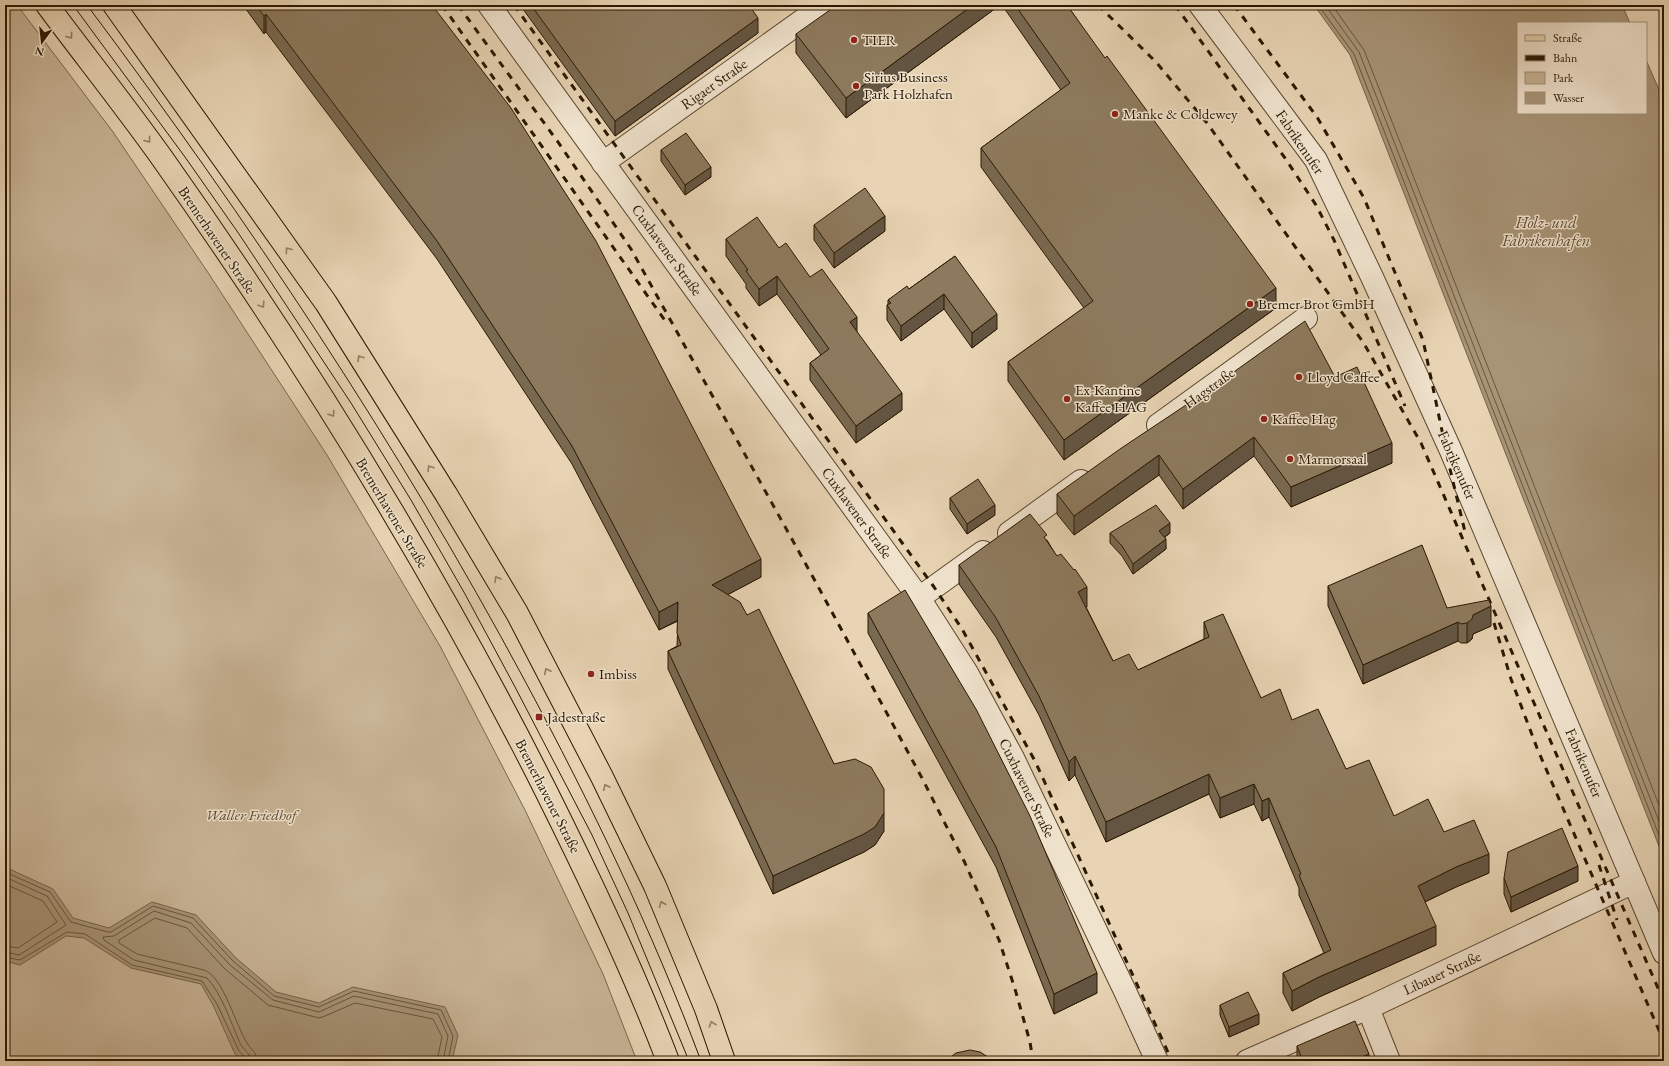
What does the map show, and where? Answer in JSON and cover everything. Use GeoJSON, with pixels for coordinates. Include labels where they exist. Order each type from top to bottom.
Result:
{"type":"FeatureCollection","features":[{"type":"Feature","properties":{"kind":"main road","name":"Bremerhavener Straße"},"geometry":{"type":"LineString","coordinates":[[46,5],[161,157],[288,343],[404,532],[479,662],[590,881],[668,1061]]}},
{"type":"Feature","properties":{"kind":"main road"},"geometry":{"type":"LineString","coordinates":[[114,5],[326,303],[446,494],[517,613],[602,777],[655,886],[706,1009],[724,1061]]}},
{"type":"Feature","properties":{"kind":"street","name":"Cuxhavener Straße"},"geometry":{"type":"LineString","coordinates":[[489,5],[919,598],[967,674],[1013,758],[1157,1061]]}},
{"type":"Feature","properties":{"kind":"street","name":"Rigaer Straße"},"geometry":{"type":"LineString","coordinates":[[603,162],[824,5]]}},
{"type":"Feature","properties":{"kind":"street","name":"Fabrikenufer"},"geometry":{"type":"LineString","coordinates":[[1200,5],[1316,160],[1452,451],[1664,953]]}},
{"type":"Feature","properties":{"kind":"street","name":"Hagstraße"},"geometry":{"type":"LineString","coordinates":[[1144,435],[1306,318]]}},
{"type":"Feature","properties":{"kind":"street"},"geometry":{"type":"LineString","coordinates":[[919,598],[1100,468]]}},
{"type":"Feature","properties":{"kind":"street","name":"Libauer Straße"},"geometry":{"type":"LineString","coordinates":[[1247,1061],[1368,1008],[1634,882]]}},
{"type":"Feature","properties":{"kind":"street"},"geometry":{"type":"LineString","coordinates":[[1368,1008],[1389,1061]]}},
{"type":"Feature","properties":{"kind":"green space","name":"Waller Friedhof"},"geometry":{"type":"Polygon","coordinates":[[[5,5],[17,5],[113,132],[207,271],[327,455],[440,646],[525,810],[603,974],[637,1061],[5,1061],[5,5]]]}},
{"type":"Feature","properties":{"kind":"water","name":"Holz- und Fabrikenhafen"},"geometry":{"type":"Polygon","coordinates":[[[1314,5],[1622,5],[1630,22],[1517,22],[1517,114],[1647,114],[1647,62],[1664,101],[1664,859],[1350,55],[1314,5]]]}},
{"type":"Feature","properties":{"kind":"water"},"geometry":{"type":"Polygon","coordinates":[[[5,867],[53,889],[73,918],[109,928],[152,902],[196,915],[236,958],[276,992],[319,1003],[353,987],[445,1007],[458,1035],[452,1061],[244,1061],[235,1054],[213,1005],[201,984],[131,968],[84,938],[66,936],[20,965],[5,961],[5,867]]]}},
{"type":"Feature","properties":{"kind":"building"},"geometry":{"type":"Polygon","coordinates":[[[256,5],[432,5],[511,108],[596,241],[761,559],[712,585],[740,602],[747,615],[759,609],[834,764],[855,759],[871,767],[884,789],[884,813],[875,827],[864,834],[773,876],[668,651],[681,645],[677,633],[678,602],[659,612],[572,446],[437,241],[266,14],[264,16],[256,5]]]}},
{"type":"Feature","properties":{"kind":"building"},"geometry":{"type":"Polygon","coordinates":[[[531,5],[749,5],[758,18],[615,121],[531,5]]]}},
{"type":"Feature","properties":{"kind":"building","name":"Sirius Business Park Holzhafen"},"geometry":{"type":"Polygon","coordinates":[[[837,5],[973,5],[846,98],[796,34],[837,5]]]}},
{"type":"Feature","properties":{"kind":"building"},"geometry":{"type":"Polygon","coordinates":[[[1015,5],[1067,5],[1105,58],[1107,56],[1276,288],[1064,440],[1008,362],[1093,301],[981,148],[1070,83],[1015,5]]]}},
{"type":"Feature","properties":{"kind":"building"},"geometry":{"type":"Polygon","coordinates":[[[686,133],[711,167],[685,185],[661,150],[686,133]]]}},
{"type":"Feature","properties":{"kind":"building"},"geometry":{"type":"Polygon","coordinates":[[[865,188],[885,216],[834,253],[814,225],[865,188]]]}},
{"type":"Feature","properties":{"kind":"building"},"geometry":{"type":"Polygon","coordinates":[[[757,217],[779,248],[786,243],[810,277],[822,269],[857,317],[850,322],[902,393],[856,426],[810,363],[829,349],[777,276],[759,289],[746,271],[748,270],[726,239],[757,217]]]}},
{"type":"Feature","properties":{"kind":"building"},"geometry":{"type":"Polygon","coordinates":[[[955,256],[997,314],[972,333],[944,294],[901,326],[887,305],[891,303],[888,300],[907,286],[909,289],[955,256]]]}},
{"type":"Feature","properties":{"kind":"building"},"geometry":{"type":"Polygon","coordinates":[[[1305,321],[1335,377],[1357,367],[1392,443],[1291,487],[1254,437],[1183,489],[1159,455],[1074,516],[1057,494],[1120,449],[1210,389],[1305,321]]]}},
{"type":"Feature","properties":{"kind":"building"},"geometry":{"type":"Polygon","coordinates":[[[978,479],[995,505],[967,524],[950,498],[978,479]]]}},
{"type":"Feature","properties":{"kind":"building"},"geometry":{"type":"Polygon","coordinates":[[[1156,505],[1170,523],[1159,531],[1166,539],[1133,564],[1122,546],[1110,533],[1156,505]]]}},
{"type":"Feature","properties":{"kind":"building"},"geometry":{"type":"Polygon","coordinates":[[[1030,514],[1047,535],[1044,537],[1057,556],[1061,554],[1074,570],[1075,569],[1087,587],[1078,592],[1113,661],[1129,654],[1138,670],[1209,637],[1204,622],[1223,614],[1261,698],[1280,689],[1292,720],[1318,709],[1346,769],[1369,760],[1394,816],[1428,799],[1444,832],[1474,820],[1489,854],[1456,867],[1418,886],[1436,926],[1319,977],[1292,991],[1283,973],[1331,950],[1299,875],[1301,874],[1269,798],[1262,801],[1254,784],[1220,798],[1209,774],[1106,822],[1075,756],[1069,762],[1039,696],[996,618],[959,565],[1030,514]]]}},
{"type":"Feature","properties":{"kind":"building"},"geometry":{"type":"Polygon","coordinates":[[[1422,545],[1447,608],[1489,600],[1491,606],[1473,615],[1472,619],[1467,623],[1461,624],[1458,622],[1363,665],[1328,586],[1422,545]]]}},
{"type":"Feature","properties":{"kind":"building"},"geometry":{"type":"Polygon","coordinates":[[[905,590],[976,709],[1030,816],[1097,973],[1054,994],[996,847],[868,613],[905,590]]]}},
{"type":"Feature","properties":{"kind":"building"},"geometry":{"type":"Polygon","coordinates":[[[1562,828],[1578,866],[1511,897],[1504,878],[1508,852],[1562,828]]]}},
{"type":"Feature","properties":{"kind":"building"},"geometry":{"type":"Polygon","coordinates":[[[1248,992],[1259,1014],[1229,1027],[1220,1005],[1248,992]]]}},
{"type":"Feature","properties":{"kind":"building"},"geometry":{"type":"Polygon","coordinates":[[[1355,1021],[1369,1054],[1353,1061],[1303,1061],[1297,1046],[1355,1021]]]}},
{"type":"Feature","properties":{"kind":"building"},"geometry":{"type":"Polygon","coordinates":[[[970,1050],[980,1052],[992,1061],[947,1061],[956,1053],[970,1050]]]}},
{"type":"Feature","properties":{"kind":"tram line"},"geometry":{"type":"LineString","coordinates":[[73,5],[185,157],[239,234],[351,403],[411,500],[465,594],[592,835],[628,913],[689,1061]]}},
{"type":"Feature","properties":{"kind":"tram line"},"geometry":{"type":"LineString","coordinates":[[87,5],[206,168],[263,251],[319,335],[426,506],[550,727],[597,821],[662,964],[701,1061]]}},
{"type":"Feature","properties":{"kind":"railway"},"geometry":{"type":"LineString","coordinates":[[442,5],[666,322]]}},
{"type":"Feature","properties":{"kind":"railway"},"geometry":{"type":"LineString","coordinates":[[458,5],[558,142],[631,249],[814,579],[922,778],[965,863],[999,940],[1030,1042],[1033,1061]]}},
{"type":"Feature","properties":{"kind":"railway"},"geometry":{"type":"LineString","coordinates":[[514,5],[934,587],[962,629],[1035,761],[1172,1061]]}},
{"type":"Feature","properties":{"kind":"railway"},"geometry":{"type":"LineString","coordinates":[[1098,5],[1156,62],[1207,123],[1363,342],[1421,443],[1664,1002]]}},
{"type":"Feature","properties":{"kind":"railway"},"geometry":{"type":"LineString","coordinates":[[1175,5],[1285,158],[1316,205],[1334,240],[1405,406]]}},
{"type":"Feature","properties":{"kind":"railway"},"geometry":{"type":"LineString","coordinates":[[1234,5],[1317,117],[1364,198],[1423,340],[1450,469],[1466,536]]}},
{"type":"Feature","properties":{"kind":"railway"},"geometry":{"type":"LineString","coordinates":[[1494,623],[1511,679],[1537,748],[1664,1042]]}},
{"type":"Feature","properties":{"kind":"railway"},"geometry":{"type":"LineString","coordinates":[[1599,865],[1617,920]]}},
{"type":"Feature","properties":{"kind":"place","name":"TIER"},"geometry":{"type":"Point","coordinates":[854,40]}},
{"type":"Feature","properties":{"kind":"place","name":"Sirius Business Park Holzhafen"},"geometry":{"type":"Point","coordinates":[856,86]}},
{"type":"Feature","properties":{"kind":"place","name":"Manke & Coldewey"},"geometry":{"type":"Point","coordinates":[1115,114]}},
{"type":"Feature","properties":{"kind":"place","name":"Bremer Brot GmbH"},"geometry":{"type":"Point","coordinates":[1250,304]}},
{"type":"Feature","properties":{"kind":"place","name":"Lloyd Caffee"},"geometry":{"type":"Point","coordinates":[1299,377]}},
{"type":"Feature","properties":{"kind":"place","name":"Ex-Kantine Kaffee HAG"},"geometry":{"type":"Point","coordinates":[1067,399]}},
{"type":"Feature","properties":{"kind":"place","name":"Kaffee Hag"},"geometry":{"type":"Point","coordinates":[1264,419]}},
{"type":"Feature","properties":{"kind":"place","name":"Marmorsaal"},"geometry":{"type":"Point","coordinates":[1290,459]}},
{"type":"Feature","properties":{"kind":"place","name":"Imbiss"},"geometry":{"type":"Point","coordinates":[591,674]}},
{"type":"Feature","properties":{"kind":"place","name":"Jadestraße"},"geometry":{"type":"Point","coordinates":[539,717]}}]}
